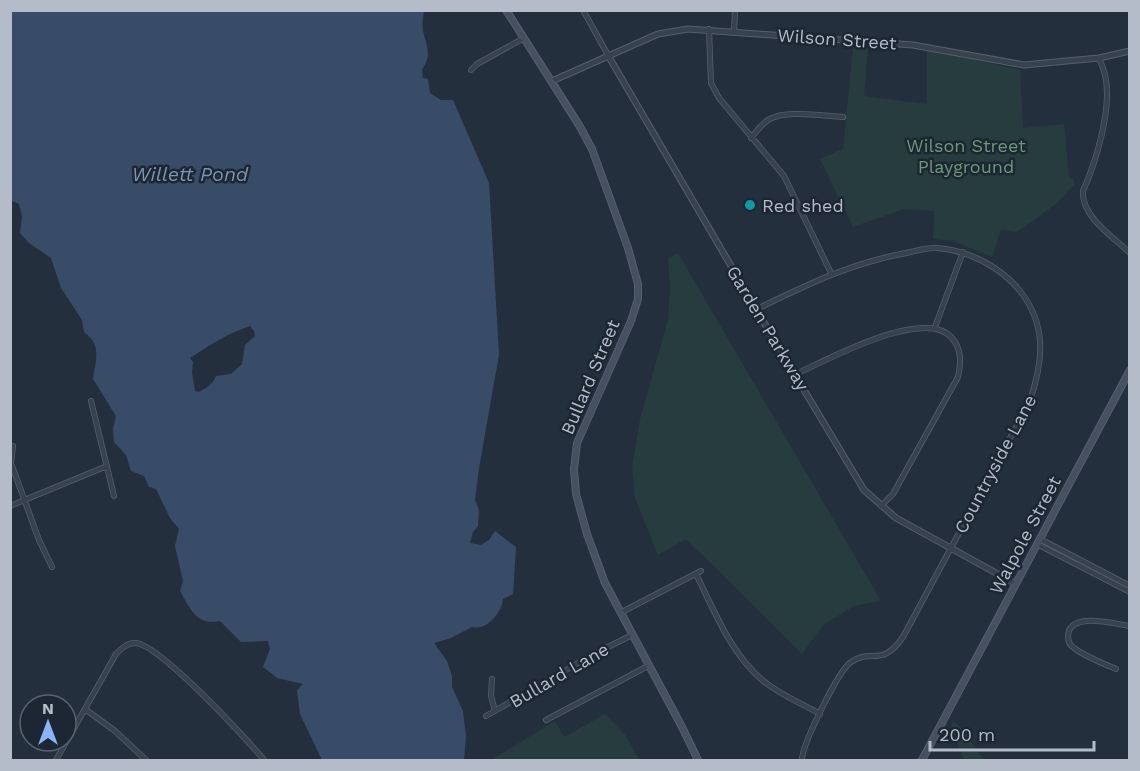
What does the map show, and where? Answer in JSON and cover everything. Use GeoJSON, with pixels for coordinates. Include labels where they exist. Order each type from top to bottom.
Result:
{"type":"FeatureCollection","features":[{"type":"Feature","properties":{"kind":"main road","name":"Bullard Street"},"geometry":{"type":"LineString","coordinates":[[506,10],[592,149],[628,248],[638,284],[638,299],[631,321],[577,443],[574,466],[576,494],[605,584],[698,760]]}},
{"type":"Feature","properties":{"kind":"main road","name":"Walpole Street"},"geometry":{"type":"LineString","coordinates":[[922,760],[1130,369]]}},
{"type":"Feature","properties":{"kind":"street","name":"Garden Parkway"},"geometry":{"type":"LineString","coordinates":[[583,10],[858,480],[881,506],[896,518],[1016,584]]}},
{"type":"Feature","properties":{"kind":"street"},"geometry":{"type":"LineString","coordinates":[[734,31],[735,10]]}},
{"type":"Feature","properties":{"kind":"street"},"geometry":{"type":"LineString","coordinates":[[709,29],[711,83],[719,98],[784,176],[831,273]]}},
{"type":"Feature","properties":{"kind":"street","name":"Wilson Street"},"geometry":{"type":"LineString","coordinates":[[552,81],[658,34],[675,30],[709,29],[913,45],[1024,65],[1099,58],[1130,51]]}},
{"type":"Feature","properties":{"kind":"street"},"geometry":{"type":"LineString","coordinates":[[471,70],[477,64],[524,38]]}},
{"type":"Feature","properties":{"kind":"street"},"geometry":{"type":"LineString","coordinates":[[1099,58],[1106,78],[1107,103],[1097,156],[1082,197],[1087,211],[1130,253]]}},
{"type":"Feature","properties":{"kind":"street"},"geometry":{"type":"LineString","coordinates":[[751,138],[768,120],[776,117],[791,115],[843,117]]}},
{"type":"Feature","properties":{"kind":"street","name":"Countryside Lane"},"geometry":{"type":"LineString","coordinates":[[757,309],[831,273],[899,254],[935,248],[963,252],[1002,273],[1024,296],[1038,330],[1042,356],[1038,381],[1029,403],[897,646],[883,656],[859,658],[841,672],[804,745],[802,760]]}},
{"type":"Feature","properties":{"kind":"street"},"geometry":{"type":"LineString","coordinates":[[935,327],[963,252]]}},
{"type":"Feature","properties":{"kind":"street"},"geometry":{"type":"LineString","coordinates":[[796,374],[883,336],[917,328],[935,327],[949,334],[960,350],[958,377],[893,494],[881,506]]}},
{"type":"Feature","properties":{"kind":"street"},"geometry":{"type":"LineString","coordinates":[[91,401],[114,496]]}},
{"type":"Feature","properties":{"kind":"street"},"geometry":{"type":"LineString","coordinates":[[13,446],[11,463],[39,540],[52,567]]}},
{"type":"Feature","properties":{"kind":"street"},"geometry":{"type":"LineString","coordinates":[[10,506],[107,466]]}},
{"type":"Feature","properties":{"kind":"street"},"geometry":{"type":"LineString","coordinates":[[1039,542],[1130,586]]}},
{"type":"Feature","properties":{"kind":"street"},"geometry":{"type":"LineString","coordinates":[[1039,542],[1130,592]]}},
{"type":"Feature","properties":{"kind":"street"},"geometry":{"type":"LineString","coordinates":[[620,614],[698,573],[729,638],[748,666],[763,680],[820,714]]}},
{"type":"Feature","properties":{"kind":"street"},"geometry":{"type":"LineString","coordinates":[[1116,669],[1073,648],[1068,640],[1069,632],[1076,623],[1084,621],[1130,626]]}},
{"type":"Feature","properties":{"kind":"street","name":"Bullard Lane"},"geometry":{"type":"LineString","coordinates":[[486,716],[592,655],[632,635]]}},
{"type":"Feature","properties":{"kind":"street"},"geometry":{"type":"LineString","coordinates":[[56,760],[116,654],[125,645],[134,643],[149,648],[208,700],[264,760]]}},
{"type":"Feature","properties":{"kind":"street"},"geometry":{"type":"LineString","coordinates":[[546,720],[648,666]]}},
{"type":"Feature","properties":{"kind":"street"},"geometry":{"type":"LineString","coordinates":[[492,679],[491,696],[495,711]]}},
{"type":"Feature","properties":{"kind":"street"},"geometry":{"type":"LineString","coordinates":[[85,709],[115,731],[146,760]]}},
{"type":"Feature","properties":{"kind":"green space","name":"Wilson Street Playground"},"geometry":{"type":"Polygon","coordinates":[[[853,47],[868,48],[864,96],[927,104],[927,49],[1020,70],[1023,128],[1064,124],[1069,176],[1073,178],[1075,184],[1056,204],[1017,232],[1001,230],[992,257],[953,241],[933,239],[934,211],[904,209],[853,227],[820,159],[843,149],[853,47]]]}},
{"type":"Feature","properties":{"kind":"green space"},"geometry":{"type":"Polygon","coordinates":[[[678,253],[881,601],[854,606],[823,625],[802,654],[686,539],[658,555],[635,498],[632,468],[640,419],[668,320],[670,287],[668,258],[678,253]]]}},
{"type":"Feature","properties":{"kind":"green space"},"geometry":{"type":"Polygon","coordinates":[[[605,714],[626,736],[639,760],[491,760],[555,721],[564,737],[605,714]]]}},
{"type":"Feature","properties":{"kind":"green space"},"geometry":{"type":"Polygon","coordinates":[[[953,720],[966,733],[983,760],[964,760],[951,727],[953,720]]]}},
{"type":"Feature","properties":{"kind":"water","name":"Willett Pond"},"geometry":{"type":"Polygon","coordinates":[[[10,11],[424,11],[423,29],[428,55],[422,70],[423,78],[428,79],[430,93],[441,100],[453,100],[489,183],[499,355],[475,500],[479,510],[478,526],[473,532],[470,543],[481,545],[489,540],[495,531],[516,547],[513,594],[503,599],[497,615],[483,626],[472,627],[451,638],[434,643],[447,661],[452,676],[452,687],[463,711],[466,736],[464,760],[322,760],[300,714],[297,690],[303,684],[277,678],[263,667],[270,649],[268,641],[241,642],[220,621],[205,621],[195,614],[180,591],[183,581],[175,546],[179,529],[170,518],[156,489],[149,487],[144,476],[131,471],[126,455],[114,442],[113,429],[116,416],[93,379],[96,347],[84,332],[82,320],[61,288],[51,258],[29,243],[20,233],[22,216],[19,204],[10,200],[10,11]],[[250,326],[242,329],[218,340],[190,358],[193,362],[195,391],[206,388],[216,376],[231,374],[242,364],[245,345],[255,336],[250,326]]]}},
{"type":"Feature","properties":{"kind":"place","name":"Red shed"},"geometry":{"type":"Point","coordinates":[750,205]}}]}
